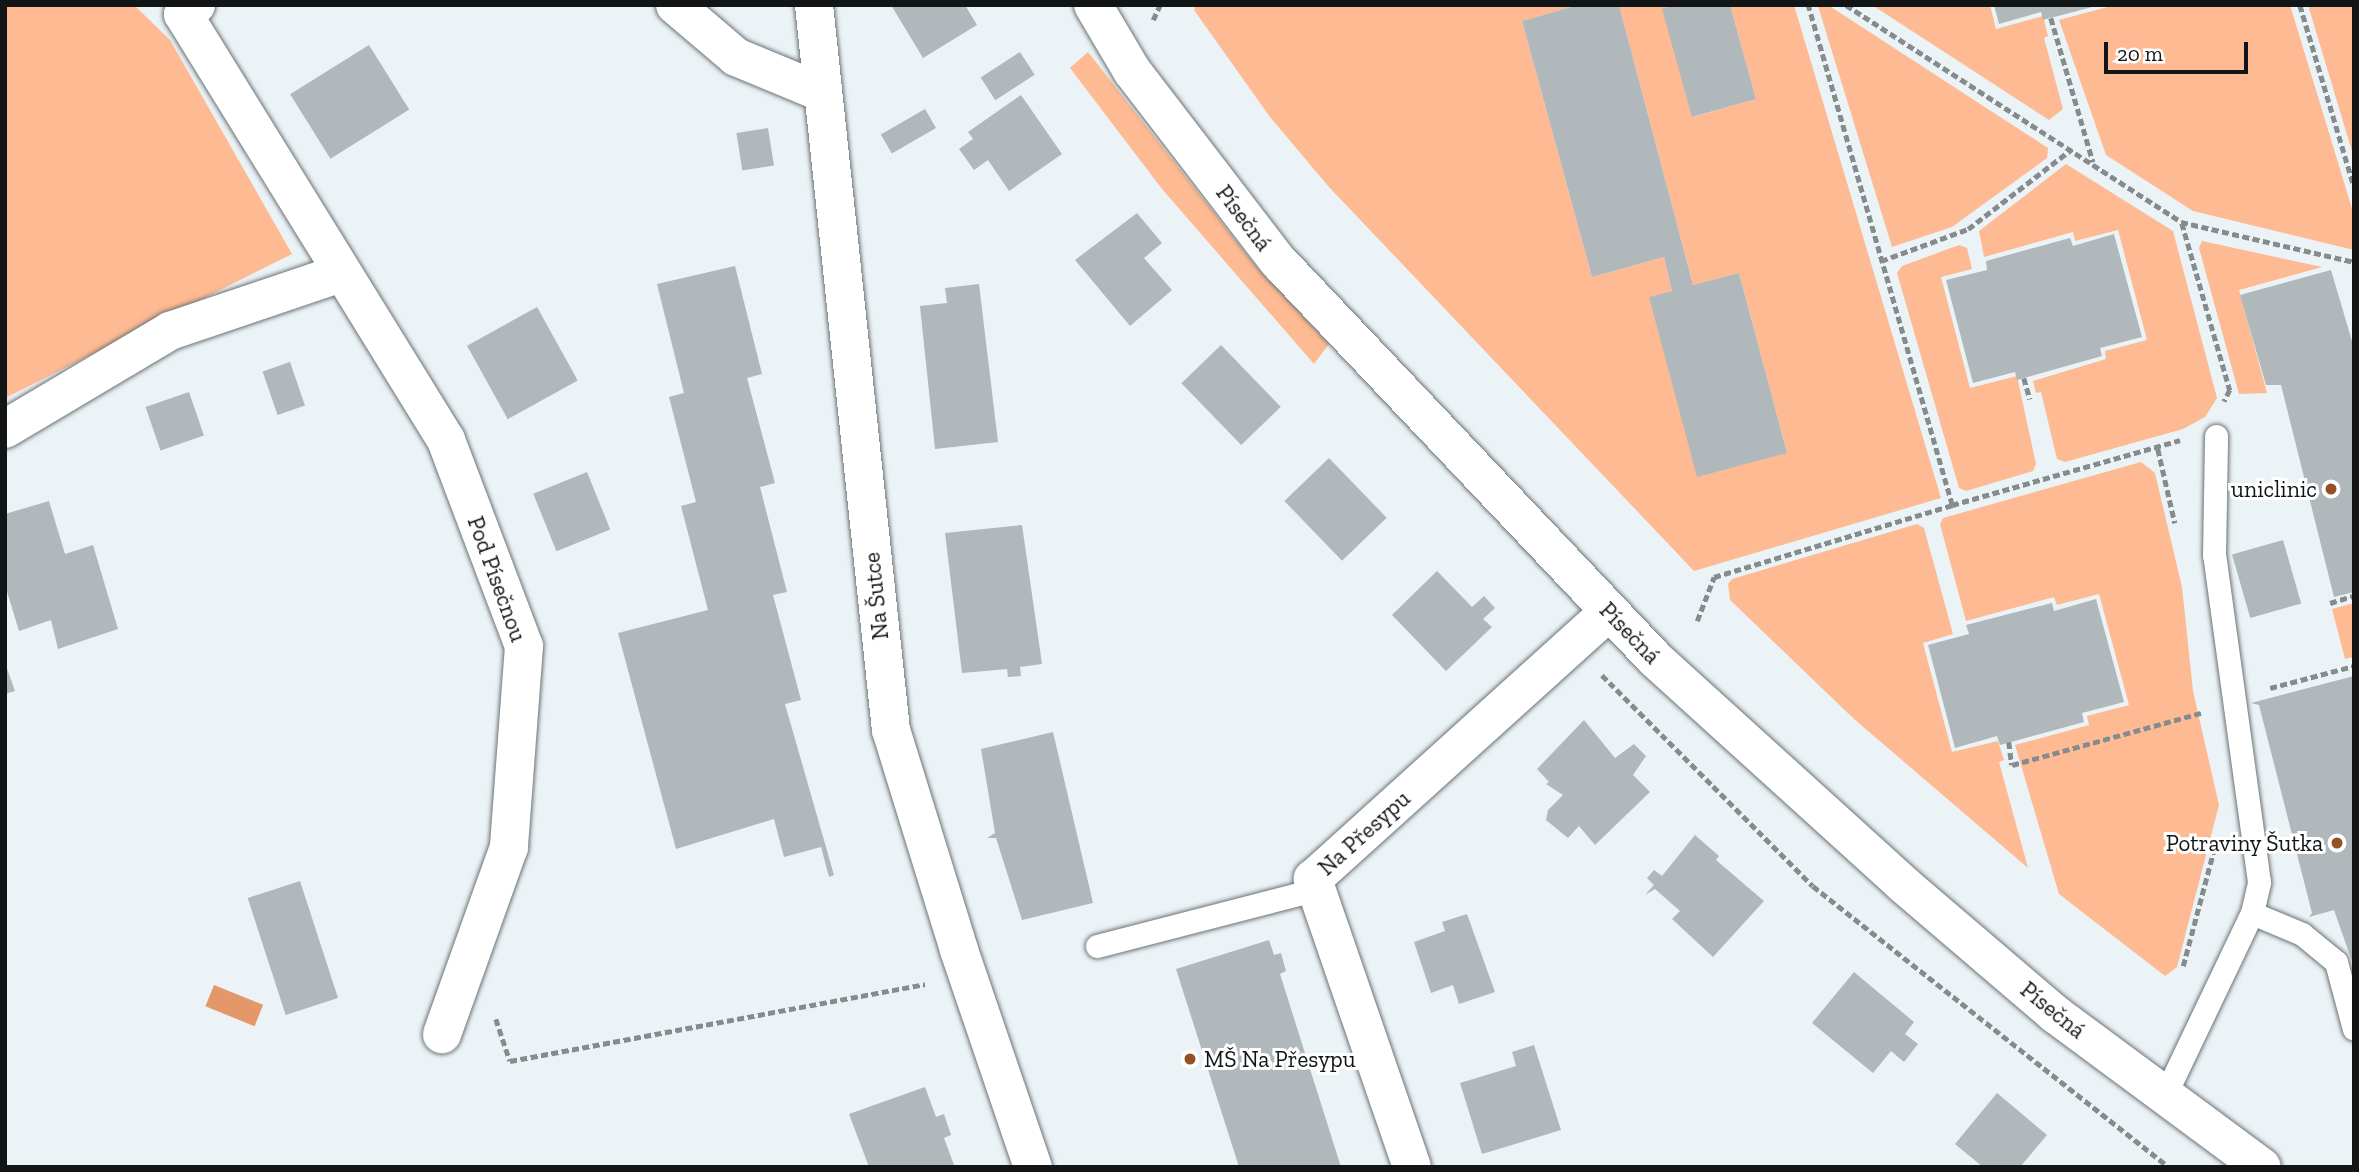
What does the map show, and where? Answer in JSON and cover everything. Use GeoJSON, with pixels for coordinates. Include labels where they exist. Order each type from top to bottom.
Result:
{"type":"FeatureCollection","features":[{"type":"Feature","properties":{"kind":"street"},"geometry":{"type":"LineString","coordinates":[[674,5],[736,57],[822,93]]}},
{"type":"Feature","properties":{"kind":"street","name":"Na Šutce"},"geometry":{"type":"LineString","coordinates":[[814,5],[891,730],[967,975],[1033,1167]]}},
{"type":"Feature","properties":{"kind":"street","name":"Písečná"},"geometry":{"type":"LineString","coordinates":[[1093,5],[1132,71],[1278,261],[1609,612],[1904,885],[2055,1014],[2262,1167]]}},
{"type":"Feature","properties":{"kind":"street","name":"Pod Písečnou"},"geometry":{"type":"LineString","coordinates":[[182,8],[341,273],[446,440],[524,646],[509,847],[442,1034]]}},
{"type":"Feature","properties":{"kind":"street"},"geometry":{"type":"LineString","coordinates":[[5,429],[170,331],[341,273]]}},
{"type":"Feature","properties":{"kind":"street","name":"Na Přesypu"},"geometry":{"type":"LineString","coordinates":[[1412,1167],[1313,878],[1609,612]]}},
{"type":"Feature","properties":{"kind":"lane"},"geometry":{"type":"LineString","coordinates":[[2165,1095],[2252,913],[2259,882],[2214,555],[2217,426]]}},
{"type":"Feature","properties":{"kind":"lane"},"geometry":{"type":"LineString","coordinates":[[1097,946],[1317,889]]}},
{"type":"Feature","properties":{"kind":"lane"},"geometry":{"type":"LineString","coordinates":[[2252,913],[2302,934],[2336,962],[2354,1029]]}},
{"type":"Feature","properties":{"kind":"path"},"geometry":{"type":"LineString","coordinates":[[1808,5],[1952,505]]}},
{"type":"Feature","properties":{"kind":"path"},"geometry":{"type":"LineString","coordinates":[[1846,5],[2181,222],[2354,262]]}},
{"type":"Feature","properties":{"kind":"path"},"geometry":{"type":"LineString","coordinates":[[2300,5],[2354,186]]}},
{"type":"Feature","properties":{"kind":"path"},"geometry":{"type":"LineString","coordinates":[[2051,18],[2094,164]]}},
{"type":"Feature","properties":{"kind":"path"},"geometry":{"type":"LineString","coordinates":[[1881,261],[1968,229],[2072,149]]}},
{"type":"Feature","properties":{"kind":"path"},"geometry":{"type":"LineString","coordinates":[[2181,222],[2230,390],[2217,426]]}},
{"type":"Feature","properties":{"kind":"path"},"geometry":{"type":"LineString","coordinates":[[2024,378],[2030,399]]}},
{"type":"Feature","properties":{"kind":"path"},"geometry":{"type":"LineString","coordinates":[[1697,621],[1714,577],[1952,505],[2158,449],[2193,435]]}},
{"type":"Feature","properties":{"kind":"path"},"geometry":{"type":"LineString","coordinates":[[2158,449],[2177,529]]}},
{"type":"Feature","properties":{"kind":"path"},"geometry":{"type":"LineString","coordinates":[[2330,603],[2353,596]]}},
{"type":"Feature","properties":{"kind":"path"},"geometry":{"type":"LineString","coordinates":[[1591,666],[1813,886],[2168,1167]]}},
{"type":"Feature","properties":{"kind":"path"},"geometry":{"type":"LineString","coordinates":[[2266,690],[2354,666]]}},
{"type":"Feature","properties":{"kind":"path"},"geometry":{"type":"LineString","coordinates":[[2009,742],[2012,765],[2205,709],[2209,724]]}},
{"type":"Feature","properties":{"kind":"path"},"geometry":{"type":"LineString","coordinates":[[2182,970],[2217,838]]}},
{"type":"Feature","properties":{"kind":"path"},"geometry":{"type":"LineString","coordinates":[[496,1020],[510,1061],[923,984]]}},
{"type":"Feature","properties":{"kind":"shaded area"},"geometry":{"type":"Polygon","coordinates":[[[5,5],[134,5],[170,40],[292,254],[5,398],[5,5]]]}},
{"type":"Feature","properties":{"kind":"shaded area"},"geometry":{"type":"Polygon","coordinates":[[[1196,5],[1578,5],[1522,21],[1592,277],[1664,257],[1672,291],[1650,297],[1787,453],[1739,273],[1693,285],[1619,5],[1675,5],[1693,117],[1756,99],[1730,5],[1794,5],[1941,498],[1694,571],[1329,187],[1270,117],[1194,10],[1196,5]]]}},
{"type":"Feature","properties":{"kind":"shaded area"},"geometry":{"type":"Polygon","coordinates":[[[1828,5],[2048,148],[2047,158],[1952,227],[1892,247],[1818,6],[1828,5]]]}},
{"type":"Feature","properties":{"kind":"shaded area"},"geometry":{"type":"Polygon","coordinates":[[[1872,5],[1990,5],[1996,29],[2043,16],[2048,36],[2044,38],[2063,109],[2049,120],[1872,5]]]}},
{"type":"Feature","properties":{"kind":"shaded area"},"geometry":{"type":"Polygon","coordinates":[[[2115,5],[2290,5],[2354,215],[2354,250],[2193,211],[2106,155],[2059,20],[2115,5]]]}},
{"type":"Feature","properties":{"kind":"shaded area"},"geometry":{"type":"Polygon","coordinates":[[[2308,5],[2354,5],[2354,158],[2308,5]]]}},
{"type":"Feature","properties":{"kind":"shaded area"},"geometry":{"type":"Polygon","coordinates":[[[1088,52],[1255,265],[1329,344],[1314,364],[1162,189],[1070,68],[1088,52]]]}},
{"type":"Feature","properties":{"kind":"shaded area"},"geometry":{"type":"Polygon","coordinates":[[[2066,164],[2173,231],[2217,398],[2205,417],[2183,429],[2065,462],[2057,459],[2041,392],[2036,393],[2033,381],[2106,359],[2105,351],[2147,340],[2118,230],[2075,241],[2073,232],[1984,257],[1979,231],[2066,164]]]}},
{"type":"Feature","properties":{"kind":"shaded area"},"geometry":{"type":"Polygon","coordinates":[[[2202,241],[2322,267],[2239,290],[2267,393],[2239,394],[2199,248],[2202,241]]]}},
{"type":"Feature","properties":{"kind":"shaded area"},"geometry":{"type":"Polygon","coordinates":[[[1959,245],[1967,248],[1972,269],[1941,277],[1970,388],[2017,376],[2036,464],[2033,471],[1966,491],[1959,488],[1897,273],[1902,266],[1959,245]]]}},
{"type":"Feature","properties":{"kind":"shaded area"},"geometry":{"type":"Polygon","coordinates":[[[2141,462],[2155,473],[2182,587],[2193,691],[2219,805],[2177,967],[2165,976],[2059,894],[2015,745],[2089,725],[2087,716],[2129,705],[2099,594],[2057,605],[2054,597],[1966,621],[1940,524],[1943,518],[2141,462]]]}},
{"type":"Feature","properties":{"kind":"shaded area"},"geometry":{"type":"Polygon","coordinates":[[[1917,524],[1924,528],[1953,634],[1923,643],[1952,752],[1998,741],[2004,760],[1999,762],[2028,868],[1854,719],[1730,600],[1728,584],[1732,579],[1917,524]]]}},
{"type":"Feature","properties":{"kind":"shaded area"},"geometry":{"type":"Polygon","coordinates":[[[2354,603],[2354,657],[2345,659],[2332,609],[2354,603]]]}},
{"type":"Feature","properties":{"kind":"shaded area"},"geometry":{"type":"Polygon","coordinates":[[[214,985],[263,1005],[255,1026],[205,1006],[214,985]]]}},
{"type":"Feature","properties":{"kind":"building"},"geometry":{"type":"Polygon","coordinates":[[[891,5],[965,5],[977,25],[923,58],[891,5]]]}},
{"type":"Feature","properties":{"kind":"building"},"geometry":{"type":"Polygon","coordinates":[[[1578,5],[1619,5],[1693,285],[1739,273],[1787,453],[1697,477],[1649,297],[1672,291],[1664,257],[1592,277],[1522,21],[1578,5]]]}},
{"type":"Feature","properties":{"kind":"building"},"geometry":{"type":"Polygon","coordinates":[[[1675,5],[1730,5],[1756,99],[1692,117],[1662,9],[1675,5]]]}},
{"type":"Feature","properties":{"kind":"building"},"geometry":{"type":"Polygon","coordinates":[[[1994,5],[2096,6],[2043,20],[2041,12],[1999,24],[1994,5]]]}},
{"type":"Feature","properties":{"kind":"building"},"geometry":{"type":"Polygon","coordinates":[[[369,45],[409,109],[330,159],[290,94],[369,45]]]}},
{"type":"Feature","properties":{"kind":"building"},"geometry":{"type":"Polygon","coordinates":[[[1020,52],[1035,75],[995,100],[981,78],[1020,52]]]}},
{"type":"Feature","properties":{"kind":"building"},"geometry":{"type":"Polygon","coordinates":[[[1021,95],[1062,154],[1009,191],[988,160],[974,170],[959,149],[973,139],[968,132],[1021,95]]]}},
{"type":"Feature","properties":{"kind":"building"},"geometry":{"type":"Polygon","coordinates":[[[925,109],[936,128],[892,154],[881,134],[925,109]]]}},
{"type":"Feature","properties":{"kind":"building"},"geometry":{"type":"Polygon","coordinates":[[[768,128],[774,166],[742,171],[736,133],[768,128]]]}},
{"type":"Feature","properties":{"kind":"building"},"geometry":{"type":"Polygon","coordinates":[[[1137,213],[1162,243],[1144,258],[1172,290],[1130,326],[1075,260],[1137,213]]]}},
{"type":"Feature","properties":{"kind":"building"},"geometry":{"type":"Polygon","coordinates":[[[2114,234],[2142,337],[2100,348],[2102,356],[2017,380],[2015,372],[1973,383],[1946,280],[1987,270],[1986,261],[2070,238],[2073,246],[2114,234]]]}},
{"type":"Feature","properties":{"kind":"building"},"geometry":{"type":"Polygon","coordinates":[[[735,266],[762,374],[747,378],[775,483],[760,487],[787,592],[773,595],[801,700],[785,704],[834,875],[829,877],[821,847],[784,857],[774,819],[676,849],[618,633],[708,610],[681,506],[696,502],[669,397],[684,393],[657,284],[735,266]]]}},
{"type":"Feature","properties":{"kind":"building"},"geometry":{"type":"Polygon","coordinates":[[[2331,270],[2354,348],[2354,592],[2334,597],[2281,385],[2266,385],[2240,295],[2331,270]]]}},
{"type":"Feature","properties":{"kind":"building"},"geometry":{"type":"Polygon","coordinates":[[[979,284],[998,442],[935,449],[920,306],[947,303],[945,288],[979,284]]]}},
{"type":"Feature","properties":{"kind":"building"},"geometry":{"type":"Polygon","coordinates":[[[537,307],[578,380],[508,419],[467,346],[537,307]]]}},
{"type":"Feature","properties":{"kind":"building"},"geometry":{"type":"Polygon","coordinates":[[[1221,345],[1281,407],[1241,445],[1181,383],[1221,345]]]}},
{"type":"Feature","properties":{"kind":"building"},"geometry":{"type":"Polygon","coordinates":[[[290,362],[305,405],[278,415],[263,371],[290,362]]]}},
{"type":"Feature","properties":{"kind":"building"},"geometry":{"type":"Polygon","coordinates":[[[189,392],[204,435],[160,450],[146,407],[189,392]]]}},
{"type":"Feature","properties":{"kind":"building"},"geometry":{"type":"Polygon","coordinates":[[[1329,458],[1387,518],[1342,561],[1284,501],[1329,458]]]}},
{"type":"Feature","properties":{"kind":"building"},"geometry":{"type":"Polygon","coordinates":[[[587,472],[610,529],[556,551],[533,494],[587,472]]]}},
{"type":"Feature","properties":{"kind":"building"},"geometry":{"type":"Polygon","coordinates":[[[49,501],[65,554],[93,545],[118,629],[58,649],[51,620],[19,631],[5,585],[5,514],[49,501]]]}},
{"type":"Feature","properties":{"kind":"building"},"geometry":{"type":"Polygon","coordinates":[[[1022,525],[1042,664],[1020,667],[1021,676],[1008,677],[1007,669],[962,673],[945,533],[1022,525]]]}},
{"type":"Feature","properties":{"kind":"building"},"geometry":{"type":"Polygon","coordinates":[[[2283,540],[2301,603],[2250,618],[2232,555],[2283,540]]]}},
{"type":"Feature","properties":{"kind":"building"},"geometry":{"type":"Polygon","coordinates":[[[1437,571],[1472,607],[1484,596],[1495,608],[1483,619],[1492,627],[1446,671],[1392,615],[1437,571]]]}},
{"type":"Feature","properties":{"kind":"building"},"geometry":{"type":"Polygon","coordinates":[[[2096,599],[2124,702],[2082,713],[2084,722],[2000,745],[1997,736],[1955,748],[1928,645],[1969,634],[1966,625],[2052,603],[2054,611],[2096,599]]]}},
{"type":"Feature","properties":{"kind":"building"},"geometry":{"type":"Polygon","coordinates":[[[5,663],[15,691],[5,694],[5,663]]]}},
{"type":"Feature","properties":{"kind":"building"},"geometry":{"type":"Polygon","coordinates":[[[2354,676],[2354,967],[2334,910],[2309,917],[2312,913],[2259,705],[2251,703],[2354,676]]]}},
{"type":"Feature","properties":{"kind":"building"},"geometry":{"type":"Polygon","coordinates":[[[1584,720],[1615,758],[1634,744],[1646,756],[1633,775],[1650,792],[1595,845],[1579,826],[1568,838],[1546,820],[1548,810],[1563,795],[1546,784],[1549,782],[1537,769],[1584,720]]]}},
{"type":"Feature","properties":{"kind":"building"},"geometry":{"type":"Polygon","coordinates":[[[1053,732],[1093,903],[1022,920],[996,838],[987,838],[995,833],[981,749],[1053,732]]]}},
{"type":"Feature","properties":{"kind":"building"},"geometry":{"type":"Polygon","coordinates":[[[1695,835],[1719,856],[1716,860],[1764,901],[1713,957],[1672,919],[1680,911],[1655,889],[1645,895],[1654,885],[1647,878],[1654,870],[1662,876],[1695,835]]]}},
{"type":"Feature","properties":{"kind":"building"},"geometry":{"type":"Polygon","coordinates":[[[300,881],[338,998],[286,1015],[248,898],[300,881]]]}},
{"type":"Feature","properties":{"kind":"building"},"geometry":{"type":"Polygon","coordinates":[[[1467,914],[1495,992],[1459,1004],[1453,985],[1431,993],[1414,942],[1445,931],[1442,922],[1467,914]]]}},
{"type":"Feature","properties":{"kind":"building"},"geometry":{"type":"Polygon","coordinates":[[[1269,940],[1274,955],[1281,953],[1286,971],[1280,974],[1341,1167],[1239,1167],[1176,969],[1269,940]]]}},
{"type":"Feature","properties":{"kind":"building"},"geometry":{"type":"Polygon","coordinates":[[[1854,972],[1914,1022],[1905,1034],[1918,1044],[1904,1062],[1891,1051],[1873,1073],[1812,1023],[1854,972]]]}},
{"type":"Feature","properties":{"kind":"building"},"geometry":{"type":"Polygon","coordinates":[[[1534,1045],[1561,1130],[1482,1154],[1460,1083],[1516,1066],[1512,1052],[1534,1045]]]}},
{"type":"Feature","properties":{"kind":"building"},"geometry":{"type":"Polygon","coordinates":[[[925,1087],[936,1117],[944,1114],[951,1135],[944,1138],[954,1165],[869,1167],[849,1114],[925,1087]]]}},
{"type":"Feature","properties":{"kind":"building"},"geometry":{"type":"Polygon","coordinates":[[[1997,1093],[2047,1135],[2020,1167],[1983,1167],[1955,1144],[1997,1093]]]}},
{"type":"Feature","properties":{"kind":"place","name":"uniclinic"},"geometry":{"type":"Point","coordinates":[2331,489]}},
{"type":"Feature","properties":{"kind":"place","name":"Potraviny Šutka"},"geometry":{"type":"Point","coordinates":[2337,843]}},
{"type":"Feature","properties":{"kind":"place","name":"MŠ Na Přesypu"},"geometry":{"type":"Point","coordinates":[1190,1059]}}]}
